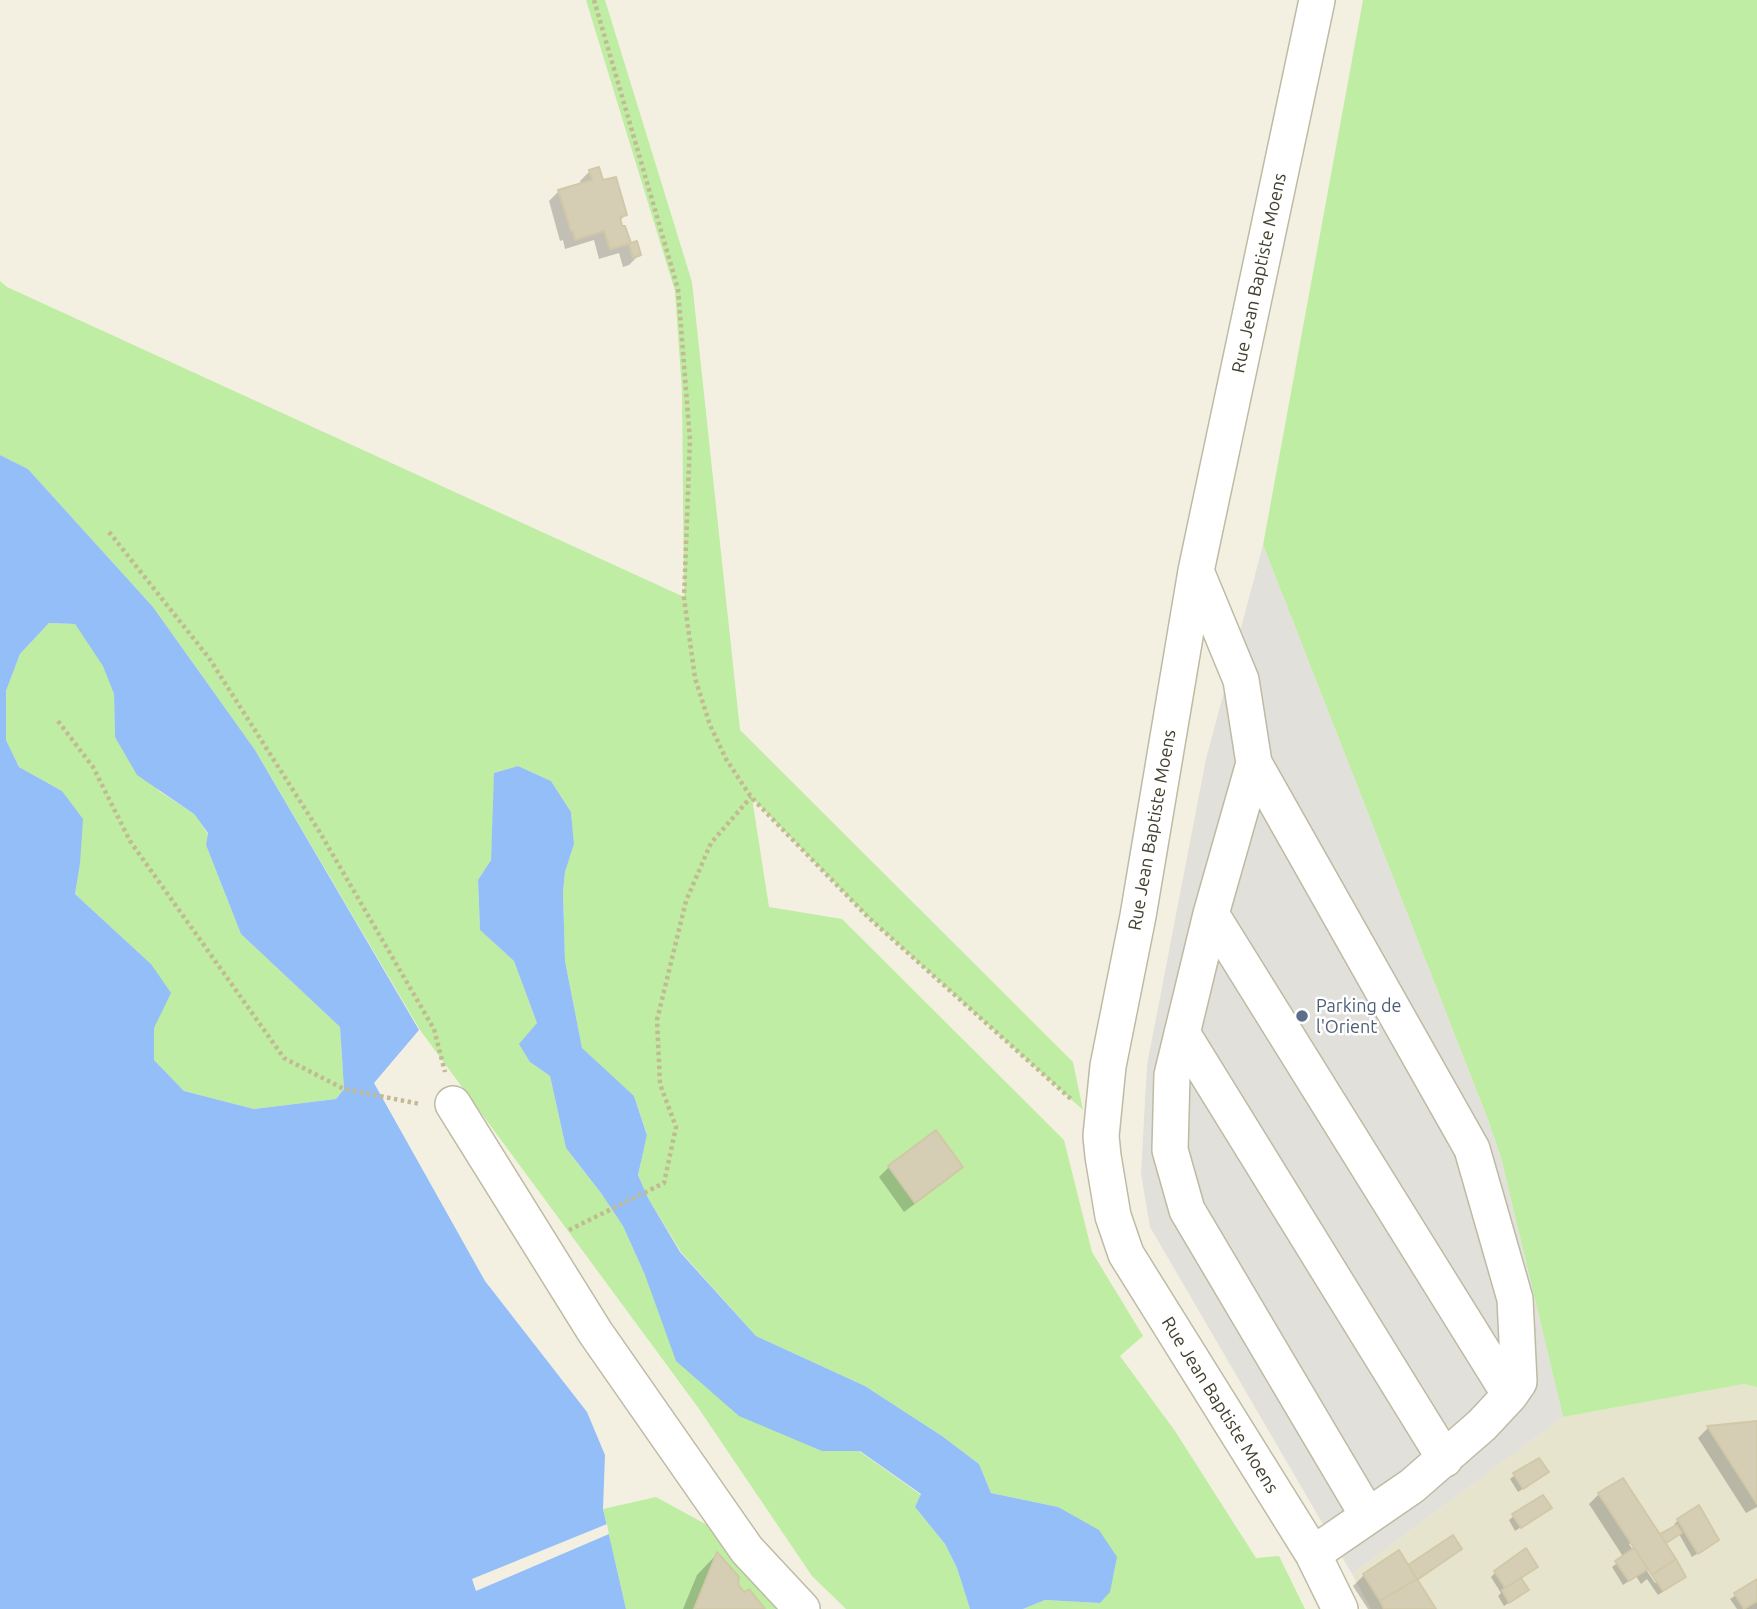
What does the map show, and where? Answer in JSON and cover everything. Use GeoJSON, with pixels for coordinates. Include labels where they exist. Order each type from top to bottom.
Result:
{"type":"FeatureCollection","features":[{"type":"Feature","properties":{"kind":"street","name":"Rue Jean Baptiste Moens"},"geometry":{"type":"LineString","coordinates":[[1317,0],[1196,571],[1138,916],[1108,1066],[1101,1136],[1110,1203],[1126,1254],[1313,1554],[1340,1609]]}},
{"type":"Feature","properties":{"kind":"street"},"geometry":{"type":"LineString","coordinates":[[1196,571],[1241,680],[1254,763],[1472,1149],[1515,1298],[1519,1382],[1510,1395],[1446,1459],[1412,1486],[1313,1554]]}},
{"type":"Feature","properties":{"kind":"street"},"geometry":{"type":"LineString","coordinates":[[1254,763],[1211,914],[1172,1075],[1170,1150],[1186,1210],[1368,1516]]}},
{"type":"Feature","properties":{"kind":"street"},"geometry":{"type":"LineString","coordinates":[[1211,914],[1510,1395]]}},
{"type":"Feature","properties":{"kind":"street"},"geometry":{"type":"LineString","coordinates":[[1182,1033],[1446,1459]]}},
{"type":"Feature","properties":{"kind":"street"},"geometry":{"type":"LineString","coordinates":[[453,1104],[595,1332],[747,1550],[802,1609]]}},
{"type":"Feature","properties":{"kind":"path"},"geometry":{"type":"LineString","coordinates":[[594,0],[678,289],[690,440],[684,598],[695,678],[720,748],[751,797],[869,918],[1083,1110],[1101,1136]]}},
{"type":"Feature","properties":{"kind":"path"},"geometry":{"type":"LineString","coordinates":[[58,721],[93,767],[130,841],[284,1058],[344,1089],[413,1104],[453,1104],[434,1029],[319,831],[209,658],[109,532]]}},
{"type":"Feature","properties":{"kind":"path"},"geometry":{"type":"LineString","coordinates":[[541,1245],[664,1184],[676,1127],[660,1084],[657,1020],[686,901],[711,843],[751,797]]}},
{"type":"Feature","properties":{"kind":"shaded area","name":"Parking de l'Orient"},"geometry":{"type":"Polygon","coordinates":[[[1263,545],[1488,1120],[1501,1158],[1563,1417],[1352,1574],[1150,1227],[1141,1174],[1147,1065],[1206,759],[1263,545]]]}},
{"type":"Feature","properties":{"kind":"shaded area"},"geometry":{"type":"Polygon","coordinates":[[[1744,1384],[1757,1387],[1757,1609],[1371,1609],[1352,1574],[1563,1417],[1744,1384]]]}},
{"type":"Feature","properties":{"kind":"green space"},"geometry":{"type":"Polygon","coordinates":[[[586,0],[605,0],[692,282],[740,730],[1073,1062],[1083,1110],[869,918],[752,798],[769,907],[842,919],[1064,1140],[1092,1252],[1143,1336],[1120,1356],[1175,1431],[1256,1558],[1279,1556],[1305,1609],[1023,1609],[1045,1600],[1100,1603],[1058,1507],[991,1493],[979,1464],[942,1436],[865,1386],[756,1336],[681,1252],[648,1198],[638,1175],[647,1134],[634,1096],[582,1049],[565,961],[563,892],[565,872],[574,844],[571,812],[551,781],[518,766],[495,773],[491,860],[478,880],[480,930],[514,961],[537,1023],[530,1062],[550,1076],[566,1148],[623,1226],[645,1275],[822,1451],[859,1451],[921,1495],[915,1507],[945,1544],[957,1568],[970,1609],[846,1609],[812,1576],[697,1406],[420,1030],[255,750],[153,607],[28,469],[0,455],[0,281],[7,287],[684,597],[682,391],[675,291],[586,0]]]}},
{"type":"Feature","properties":{"kind":"green space"},"geometry":{"type":"Polygon","coordinates":[[[1363,0],[1757,0],[1757,1387],[1744,1384],[1563,1417],[1501,1158],[1488,1120],[1263,545],[1363,0]]]}},
{"type":"Feature","properties":{"kind":"green space"},"geometry":{"type":"Polygon","coordinates":[[[49,623],[75,624],[104,666],[114,694],[115,737],[159,791],[194,814],[208,834],[206,845],[241,934],[340,1027],[344,1089],[336,1099],[254,1109],[184,1091],[154,1060],[151,964],[75,894],[80,864],[62,791],[19,767],[6,740],[6,691],[20,654],[49,623]]]}},
{"type":"Feature","properties":{"kind":"green space"},"geometry":{"type":"Polygon","coordinates":[[[656,1497],[731,1538],[810,1609],[626,1609],[603,1509],[656,1497]]]}},
{"type":"Feature","properties":{"kind":"water"},"geometry":{"type":"Polygon","coordinates":[[[0,455],[28,469],[153,607],[255,750],[419,1030],[374,1083],[485,1281],[587,1412],[605,1455],[603,1509],[626,1609],[0,1609],[0,455]],[[49,623],[20,654],[6,691],[6,740],[19,767],[62,791],[83,819],[75,894],[151,964],[171,993],[154,1028],[154,1060],[184,1091],[254,1109],[336,1099],[344,1089],[340,1027],[241,934],[206,845],[208,833],[194,814],[137,775],[115,737],[114,694],[103,666],[75,624],[49,623]]]}},
{"type":"Feature","properties":{"kind":"water"},"geometry":{"type":"Polygon","coordinates":[[[518,766],[551,781],[571,812],[574,844],[565,872],[563,892],[565,961],[582,1048],[634,1096],[647,1135],[638,1175],[648,1198],[680,1252],[756,1336],[865,1386],[942,1436],[979,1464],[991,1493],[1058,1507],[1099,1530],[1117,1557],[1110,1592],[1100,1603],[1045,1600],[1023,1609],[970,1609],[957,1568],[945,1544],[915,1507],[921,1494],[860,1451],[822,1451],[739,1416],[676,1361],[645,1275],[623,1226],[566,1148],[550,1076],[530,1062],[519,1044],[537,1023],[514,961],[480,930],[478,880],[491,860],[494,773],[518,766]]]}},
{"type":"Feature","properties":{"kind":"pier"},"geometry":{"type":"Polygon","coordinates":[[[607,1524],[609,1534],[476,1591],[472,1579],[607,1524]]]}},
{"type":"Feature","properties":{"kind":"building"},"geometry":{"type":"Polygon","coordinates":[[[599,167],[603,180],[616,177],[627,215],[620,217],[622,226],[625,226],[631,243],[637,241],[641,255],[633,258],[629,244],[610,249],[604,231],[575,240],[558,190],[592,180],[589,170],[599,167]]]}},
{"type":"Feature","properties":{"kind":"building"},"geometry":{"type":"Polygon","coordinates":[[[936,1130],[963,1167],[915,1203],[888,1166],[936,1130]]]}},
{"type":"Feature","properties":{"kind":"building"},"geometry":{"type":"Polygon","coordinates":[[[1757,1421],[1757,1504],[1707,1426],[1757,1421]]]}},
{"type":"Feature","properties":{"kind":"building"},"geometry":{"type":"Polygon","coordinates":[[[1539,1458],[1549,1472],[1523,1489],[1513,1473],[1539,1458]]]}},
{"type":"Feature","properties":{"kind":"building"},"geometry":{"type":"Polygon","coordinates":[[[1623,1478],[1676,1559],[1652,1575],[1598,1493],[1623,1478]]]}},
{"type":"Feature","properties":{"kind":"building"},"geometry":{"type":"Polygon","coordinates":[[[1543,1495],[1552,1508],[1521,1528],[1512,1514],[1543,1495]]]}},
{"type":"Feature","properties":{"kind":"building"},"geometry":{"type":"Polygon","coordinates":[[[1699,1505],[1719,1540],[1698,1554],[1677,1519],[1699,1505]]]}},
{"type":"Feature","properties":{"kind":"building"},"geometry":{"type":"Polygon","coordinates":[[[1677,1525],[1682,1533],[1666,1543],[1660,1534],[1677,1525]]]}},
{"type":"Feature","properties":{"kind":"building"},"geometry":{"type":"Polygon","coordinates":[[[1453,1535],[1462,1549],[1417,1580],[1408,1565],[1453,1535]]]}},
{"type":"Feature","properties":{"kind":"building"},"geometry":{"type":"Polygon","coordinates":[[[1526,1548],[1538,1567],[1505,1588],[1494,1571],[1526,1548]]]}},
{"type":"Feature","properties":{"kind":"building"},"geometry":{"type":"Polygon","coordinates":[[[1634,1548],[1648,1569],[1629,1581],[1615,1561],[1634,1548]]]}},
{"type":"Feature","properties":{"kind":"building"},"geometry":{"type":"Polygon","coordinates":[[[1399,1550],[1417,1579],[1380,1601],[1363,1574],[1399,1550]]]}},
{"type":"Feature","properties":{"kind":"building"},"geometry":{"type":"Polygon","coordinates":[[[717,1552],[739,1577],[738,1585],[744,1592],[749,1589],[765,1609],[694,1609],[717,1552]]]}},
{"type":"Feature","properties":{"kind":"building"},"geometry":{"type":"Polygon","coordinates":[[[1676,1559],[1686,1577],[1663,1591],[1652,1575],[1676,1559]]]}},
{"type":"Feature","properties":{"kind":"building"},"geometry":{"type":"Polygon","coordinates":[[[1521,1578],[1529,1590],[1509,1603],[1502,1590],[1521,1578]]]}},
{"type":"Feature","properties":{"kind":"building"},"geometry":{"type":"Polygon","coordinates":[[[1417,1579],[1436,1609],[1384,1609],[1380,1601],[1417,1579]]]}},
{"type":"Feature","properties":{"kind":"building"},"geometry":{"type":"Polygon","coordinates":[[[1757,1579],[1757,1601],[1744,1609],[1734,1593],[1757,1579]]]}},
{"type":"Feature","properties":{"kind":"place","name":"Parking de l'Orient"},"geometry":{"type":"Point","coordinates":[1302,1016]}}]}
